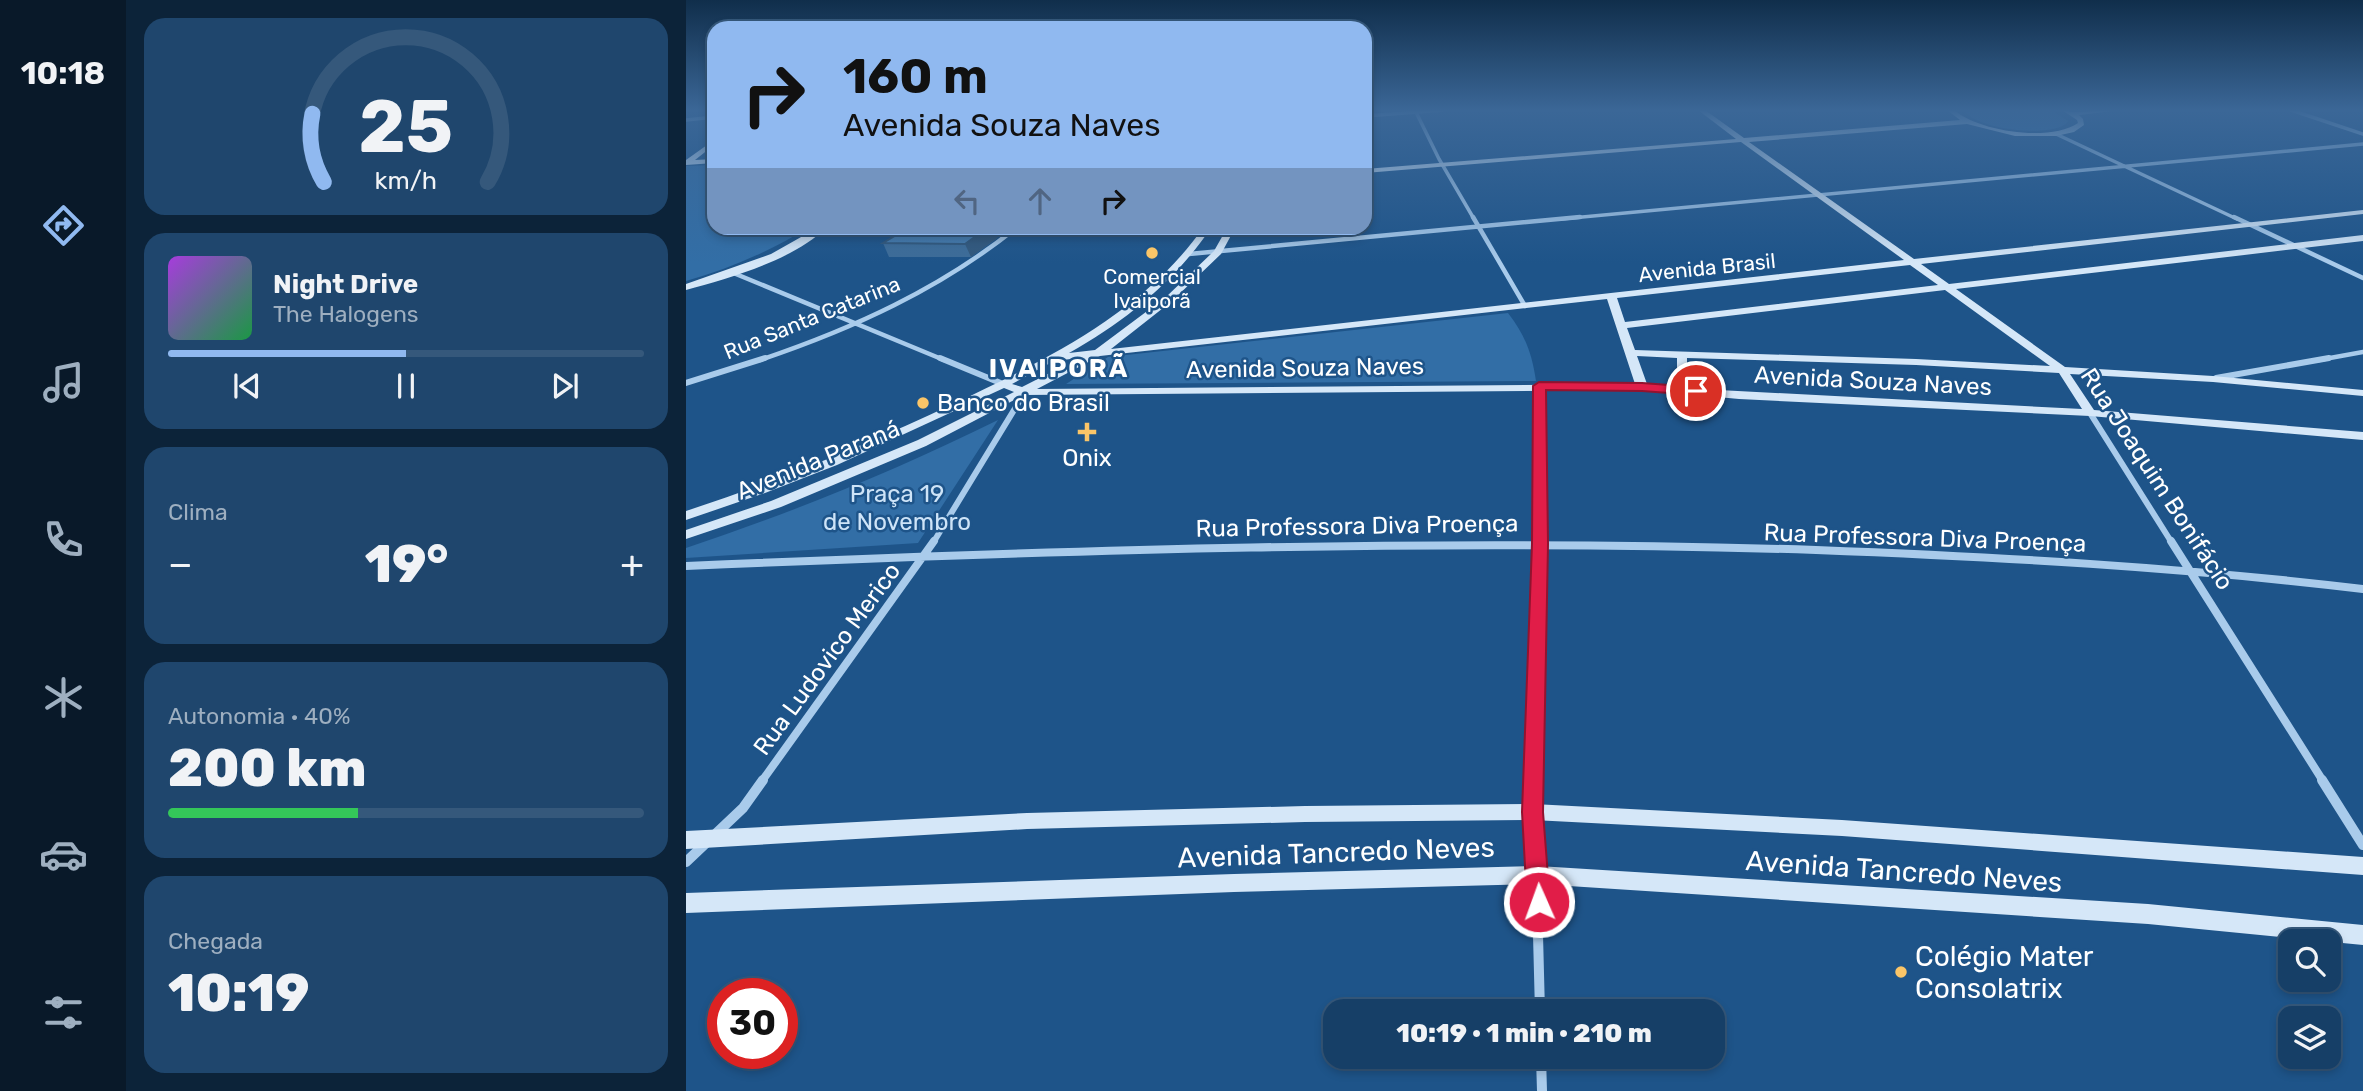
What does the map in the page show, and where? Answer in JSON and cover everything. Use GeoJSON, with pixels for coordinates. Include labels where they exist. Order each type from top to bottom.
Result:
{"type":"FeatureCollection","features":[{"type":"Feature","properties":{"kind":"street"},"geometry":{"type":"LineString","coordinates":[[687,163],[705,161]]}},
{"type":"Feature","properties":{"kind":"street"},"geometry":{"type":"LineString","coordinates":[[1372,170],[1453,161]]}},
{"type":"Feature","properties":{"kind":"street"},"geometry":{"type":"LineString","coordinates":[[1372,164],[1457,161]]}},
{"type":"Feature","properties":{"kind":"street","name":"Rua Joaquim Bonifácio"},"geometry":{"type":"LineString","coordinates":[[1771,161],[1915,262],[2063,371],[2191,569],[2363,845]]}},
{"type":"Feature","properties":{"kind":"street"},"geometry":{"type":"LineString","coordinates":[[2113,161],[2363,278]]}},
{"type":"Feature","properties":{"kind":"street"},"geometry":{"type":"LineString","coordinates":[[1189,254],[2179,161]]}},
{"type":"Feature","properties":{"kind":"street"},"geometry":{"type":"LineString","coordinates":[[1442,162],[1525,306]]}},
{"type":"Feature","properties":{"kind":"street","name":"Avenida Brasil"},"geometry":{"type":"LineString","coordinates":[[1054,358],[2363,212]]}},
{"type":"Feature","properties":{"kind":"street"},"geometry":{"type":"LineString","coordinates":[[686,287],[779,252],[809,235]]}},
{"type":"Feature","properties":{"kind":"street","name":"Rua Santa Catarina"},"geometry":{"type":"LineString","coordinates":[[686,383],[854,323],[967,266],[1007,235]]}},
{"type":"Feature","properties":{"kind":"street","name":"Avenida Paraná"},"geometry":{"type":"LineString","coordinates":[[686,516],[765,491],[845,458],[1054,358],[1144,298],[1189,254],[1202,235]]}},
{"type":"Feature","properties":{"kind":"street","name":"Avenida Paraná"},"geometry":{"type":"LineString","coordinates":[[686,535],[776,504],[922,443],[1025,393],[1098,353],[1169,299],[1218,252],[1227,235]]}},
{"type":"Feature","properties":{"kind":"street","name":"Avenida Brasil"},"geometry":{"type":"LineString","coordinates":[[1620,326],[2363,238]]}},
{"type":"Feature","properties":{"kind":"street"},"geometry":{"type":"LineString","coordinates":[[731,272],[1003,384]]}},
{"type":"Feature","properties":{"kind":"street"},"geometry":{"type":"LineString","coordinates":[[1611,296],[1642,387]]}},
{"type":"Feature","properties":{"kind":"street","name":"Avenida Souza Naves"},"geometry":{"type":"LineString","coordinates":[[1632,352],[1916,362],[2213,379],[2363,393]]}},
{"type":"Feature","properties":{"kind":"street"},"geometry":{"type":"LineString","coordinates":[[2213,379],[2363,352]]}},
{"type":"Feature","properties":{"kind":"street"},"geometry":{"type":"LineString","coordinates":[[1682,353],[1682,375],[1696,391]]}},
{"type":"Feature","properties":{"kind":"street","name":"Avenida Souza Naves"},"geometry":{"type":"LineString","coordinates":[[1003,384],[1025,393],[1642,387],[1739,396],[2090,413],[2363,436]]}},
{"type":"Feature","properties":{"kind":"street"},"geometry":{"type":"LineString","coordinates":[[1539,386],[1540,544],[1533,812],[1538,875],[1541,999]]}},
{"type":"Feature","properties":{"kind":"street","name":"Rua Ludovico Merico"},"geometry":{"type":"LineString","coordinates":[[686,862],[743,808],[925,556],[1025,393]]}},
{"type":"Feature","properties":{"kind":"street","name":"Rua Professora Diva Proença"},"geometry":{"type":"LineString","coordinates":[[686,566],[1340,544],[1540,544],[1971,558],[2191,569],[2363,589]]}},
{"type":"Feature","properties":{"kind":"street","name":"Avenida Tancredo Neves"},"geometry":{"type":"LineString","coordinates":[[686,840],[1027,821],[1533,812],[1842,828],[2363,866]]}},
{"type":"Feature","properties":{"kind":"street","name":"Avenida Tancredo Neves"},"geometry":{"type":"LineString","coordinates":[[686,903],[1538,875],[2148,914],[2363,935]]}},
{"type":"Feature","properties":{"kind":"street"},"geometry":{"type":"LineString","coordinates":[[1541,1069],[1542,1091]]}},
{"type":"Feature","properties":{"kind":"green space"},"geometry":{"type":"Polygon","coordinates":[[[707,165],[707,235],[795,235],[749,259],[686,281],[686,166],[707,165]]]}},
{"type":"Feature","properties":{"kind":"green space"},"geometry":{"type":"Polygon","coordinates":[[[1508,313],[1527,345],[1536,381],[1066,384],[1108,357],[1508,313]]]}},
{"type":"Feature","properties":{"kind":"green space","name":"Praça 19 de Novembro"},"geometry":{"type":"Polygon","coordinates":[[[998,420],[918,543],[686,558],[686,548],[845,489],[998,420]]]}},
{"type":"Feature","properties":{"kind":"building"},"geometry":{"type":"Polygon","coordinates":[[[896,235],[977,235],[965,244],[883,243],[896,235]]]}},
{"type":"Feature","properties":{"kind":"place","name":"Comercial Ivaiporã"},"geometry":{"type":"Point","coordinates":[1152,253]}},
{"type":"Feature","properties":{"kind":"place","name":"Banco do Brasil"},"geometry":{"type":"Point","coordinates":[923,403]}},
{"type":"Feature","properties":{"kind":"place","name":"Onix"},"geometry":{"type":"Point","coordinates":[1087,432]}},
{"type":"Feature","properties":{"kind":"place","name":"Colégio Mater Consolatrix"},"geometry":{"type":"Point","coordinates":[1901,972]}},
{"type":"Feature","properties":{"kind":"district","name":"IVAIPORÃ"},"geometry":{"type":"Point","coordinates":[1059,368]}},
{"type":"Feature","properties":{"kind":"route"},"geometry":{"type":"LineString","coordinates":[[1539,902],[1533,812],[1540,544],[1539,386],[1642,387],[1696,391]]}}]}
